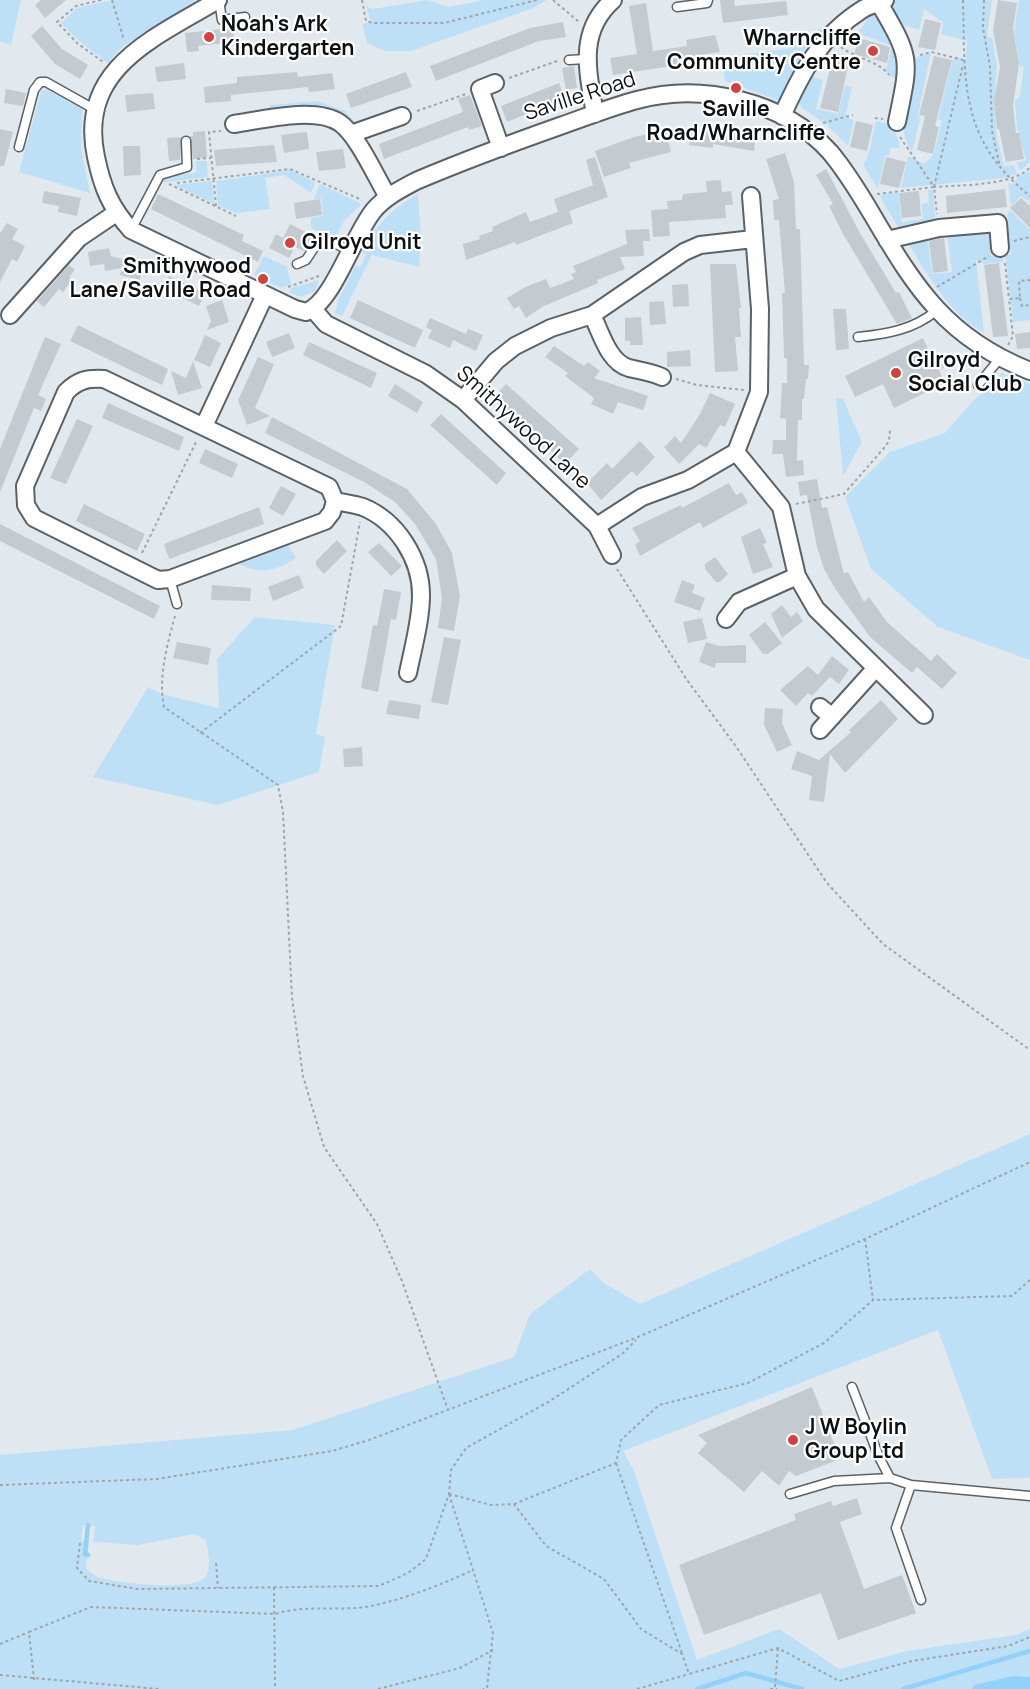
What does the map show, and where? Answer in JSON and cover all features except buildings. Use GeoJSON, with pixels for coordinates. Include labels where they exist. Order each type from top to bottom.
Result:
{"type":"FeatureCollection","features":[{"type":"Feature","properties":{"kind":"street"},"geometry":{"type":"LineString","coordinates":[[218,0],[129,56],[114,70],[105,83],[94,109],[94,148],[112,207],[131,230],[296,309],[306,312],[314,309]]}},
{"type":"Feature","properties":{"kind":"street"},"geometry":{"type":"LineString","coordinates":[[595,114],[577,60],[591,30],[613,0]]}},
{"type":"Feature","properties":{"kind":"street"},"geometry":{"type":"LineString","coordinates":[[782,116],[805,65],[830,34],[872,3],[903,44],[907,58],[907,75],[897,122]]}},
{"type":"Feature","properties":{"kind":"street"},"geometry":{"type":"LineString","coordinates":[[487,86],[501,148]]}},
{"type":"Feature","properties":{"kind":"street","name":"Saville Road"},"geometry":{"type":"LineString","coordinates":[[314,309],[326,296],[349,250],[382,203],[416,181],[639,99],[687,93],[716,94],[753,104],[782,116],[807,132],[829,152],[916,287],[936,311],[956,329],[1030,370]]}},
{"type":"Feature","properties":{"kind":"street"},"geometry":{"type":"LineString","coordinates":[[234,124],[254,116],[313,114],[340,123],[351,134],[382,203]]}},
{"type":"Feature","properties":{"kind":"street"},"geometry":{"type":"LineString","coordinates":[[351,134],[402,116]]}},
{"type":"Feature","properties":{"kind":"street"},"geometry":{"type":"LineString","coordinates":[[597,526],[642,497],[688,480],[736,452],[759,392],[760,309],[751,196]]}},
{"type":"Feature","properties":{"kind":"street"},"geometry":{"type":"LineString","coordinates":[[5,318],[79,238],[112,207]]}},
{"type":"Feature","properties":{"kind":"street"},"geometry":{"type":"LineString","coordinates":[[887,240],[939,228],[998,223],[1000,248]]}},
{"type":"Feature","properties":{"kind":"street"},"geometry":{"type":"LineString","coordinates":[[462,400],[496,361],[515,346],[551,328],[592,315],[684,252],[700,245],[753,238]]}},
{"type":"Feature","properties":{"kind":"street"},"geometry":{"type":"LineString","coordinates":[[204,426],[265,295]]}},
{"type":"Feature","properties":{"kind":"street","name":"Smithywood Lane"},"geometry":{"type":"LineString","coordinates":[[314,309],[326,324],[426,374],[462,400],[597,526],[612,555]]}},
{"type":"Feature","properties":{"kind":"street"},"geometry":{"type":"LineString","coordinates":[[592,315],[615,359],[627,368],[653,370]]}},
{"type":"Feature","properties":{"kind":"street"},"geometry":{"type":"LineString","coordinates":[[90,378],[104,379],[328,487],[335,501],[332,512],[325,521],[170,579],[158,580],[34,518],[26,505],[25,486],[66,392],[75,383],[90,378]]}},
{"type":"Feature","properties":{"kind":"street"},"geometry":{"type":"LineString","coordinates":[[736,452],[781,507],[796,576],[816,609],[875,669],[916,697],[924,715]]}},
{"type":"Feature","properties":{"kind":"street"},"geometry":{"type":"LineString","coordinates":[[335,501],[362,507],[382,519],[399,535],[412,554],[420,575],[421,598],[408,673]]}},
{"type":"Feature","properties":{"kind":"street"},"geometry":{"type":"LineString","coordinates":[[726,619],[735,599],[796,576]]}},
{"type":"Feature","properties":{"kind":"street"},"geometry":{"type":"LineString","coordinates":[[820,730],[826,712],[875,669]]}},
{"type":"Feature","properties":{"kind":"lane"},"geometry":{"type":"LineString","coordinates":[[218,0],[222,20],[245,17]]}},
{"type":"Feature","properties":{"kind":"lane"},"geometry":{"type":"LineString","coordinates":[[677,6],[708,3],[708,0]]}},
{"type":"Feature","properties":{"kind":"lane"},"geometry":{"type":"LineString","coordinates":[[19,147],[33,90],[40,82],[46,82],[94,109]]}},
{"type":"Feature","properties":{"kind":"lane"},"geometry":{"type":"LineString","coordinates":[[131,230],[160,175],[188,167],[186,141]]}},
{"type":"Feature","properties":{"kind":"lane"},"geometry":{"type":"LineString","coordinates":[[297,264],[306,260],[321,237],[349,250]]}},
{"type":"Feature","properties":{"kind":"lane"},"geometry":{"type":"LineString","coordinates":[[858,337],[894,332],[926,319],[936,311]]}},
{"type":"Feature","properties":{"kind":"lane"},"geometry":{"type":"LineString","coordinates":[[978,385],[1003,354]]}},
{"type":"Feature","properties":{"kind":"lane"},"geometry":{"type":"LineString","coordinates":[[170,579],[177,604]]}},
{"type":"Feature","properties":{"kind":"lane"},"geometry":{"type":"LineString","coordinates":[[852,1387],[879,1458],[890,1478]]}},
{"type":"Feature","properties":{"kind":"lane"},"geometry":{"type":"LineString","coordinates":[[790,1494],[834,1481],[890,1478],[911,1485],[1030,1496]]}},
{"type":"Feature","properties":{"kind":"lane"},"geometry":{"type":"LineString","coordinates":[[911,1485],[896,1528],[921,1600]]}},
{"type":"Feature","properties":{"kind":"path"},"geometry":{"type":"LineString","coordinates":[[101,0],[76,6],[57,22],[76,43],[114,70]]}},
{"type":"Feature","properties":{"kind":"path"},"geometry":{"type":"LineString","coordinates":[[112,0],[129,56]]}},
{"type":"Feature","properties":{"kind":"path"},"geometry":{"type":"LineString","coordinates":[[362,0],[366,21],[373,23],[444,23],[537,0]]}},
{"type":"Feature","properties":{"kind":"path"},"geometry":{"type":"LineString","coordinates":[[554,0],[591,30]]}},
{"type":"Feature","properties":{"kind":"path"},"geometry":{"type":"LineString","coordinates":[[963,0],[965,87],[982,144],[1001,170],[1030,196]]}},
{"type":"Feature","properties":{"kind":"path"},"geometry":{"type":"LineString","coordinates":[[984,0],[983,28],[990,67],[992,131],[1001,170]]}},
{"type":"Feature","properties":{"kind":"path"},"geometry":{"type":"LineString","coordinates":[[839,45],[853,56],[886,70],[890,76]]}},
{"type":"Feature","properties":{"kind":"path"},"geometry":{"type":"LineString","coordinates":[[907,58],[931,52],[964,60]]}},
{"type":"Feature","properties":{"kind":"path"},"geometry":{"type":"LineString","coordinates":[[402,116],[552,61],[577,60]]}},
{"type":"Feature","properties":{"kind":"path"},"geometry":{"type":"LineString","coordinates":[[939,228],[934,187],[964,60]]}},
{"type":"Feature","properties":{"kind":"path"},"geometry":{"type":"LineString","coordinates":[[823,123],[853,115]]}},
{"type":"Feature","properties":{"kind":"path"},"geometry":{"type":"LineString","coordinates":[[897,122],[901,141],[934,187]]}},
{"type":"Feature","properties":{"kind":"path"},"geometry":{"type":"LineString","coordinates":[[216,206],[209,132],[233,129],[234,124]]}},
{"type":"Feature","properties":{"kind":"path"},"geometry":{"type":"LineString","coordinates":[[188,160],[211,158]]}},
{"type":"Feature","properties":{"kind":"path"},"geometry":{"type":"LineString","coordinates":[[877,194],[1010,179],[1026,171],[1030,166]]}},
{"type":"Feature","properties":{"kind":"path"},"geometry":{"type":"LineString","coordinates":[[153,186],[290,168],[365,201],[382,203]]}},
{"type":"Feature","properties":{"kind":"path"},"geometry":{"type":"LineString","coordinates":[[169,184],[236,216]]}},
{"type":"Feature","properties":{"kind":"path"},"geometry":{"type":"LineString","coordinates":[[934,288],[1010,242],[1030,237]]}},
{"type":"Feature","properties":{"kind":"path"},"geometry":{"type":"LineString","coordinates":[[1000,248],[1004,255],[1013,336],[1003,354]]}},
{"type":"Feature","properties":{"kind":"path"},"geometry":{"type":"LineString","coordinates":[[265,295],[340,269]]}},
{"type":"Feature","properties":{"kind":"path"},"geometry":{"type":"LineString","coordinates":[[1030,280],[1019,281],[1022,306],[1030,305]]}},
{"type":"Feature","properties":{"kind":"path"},"geometry":{"type":"LineString","coordinates":[[1009,299],[1020,298]]}},
{"type":"Feature","properties":{"kind":"path"},"geometry":{"type":"LineString","coordinates":[[653,370],[697,385],[759,392]]}},
{"type":"Feature","properties":{"kind":"path"},"geometry":{"type":"LineString","coordinates":[[134,569],[204,426]]}},
{"type":"Feature","properties":{"kind":"path"},"geometry":{"type":"LineString","coordinates":[[781,507],[844,495],[889,441],[890,430]]}},
{"type":"Feature","properties":{"kind":"path"},"geometry":{"type":"LineString","coordinates":[[200,733],[341,626],[362,507]]}},
{"type":"Feature","properties":{"kind":"path"},"geometry":{"type":"LineString","coordinates":[[612,555],[618,571],[647,620],[827,883],[883,944],[1030,1050]]}},
{"type":"Feature","properties":{"kind":"path"},"geometry":{"type":"LineString","coordinates":[[177,604],[161,694],[164,708],[278,785],[283,812],[292,998],[303,1076],[324,1147],[378,1224],[402,1281],[448,1410]]}},
{"type":"Feature","properties":{"kind":"path"},"geometry":{"type":"LineString","coordinates":[[0,1485],[157,1479],[320,1453],[369,1440],[638,1337],[865,1239],[1030,1162]]}},
{"type":"Feature","properties":{"kind":"path"},"geometry":{"type":"LineString","coordinates":[[865,1239],[873,1300]]}},
{"type":"Feature","properties":{"kind":"path"},"geometry":{"type":"LineString","coordinates":[[689,1674],[616,1463],[621,1440],[659,1405],[747,1383],[824,1343],[873,1300],[1012,1296],[1030,1280]]}},
{"type":"Feature","properties":{"kind":"path"},"geometry":{"type":"LineString","coordinates":[[81,1543],[77,1568],[90,1581],[138,1588],[379,1586],[408,1573],[426,1559],[449,1494],[451,1470],[466,1448],[550,1401],[622,1354],[638,1337]]}},
{"type":"Feature","properties":{"kind":"path"},"geometry":{"type":"LineString","coordinates":[[449,1494],[491,1505],[514,1504],[616,1463]]}},
{"type":"Feature","properties":{"kind":"path"},"geometry":{"type":"LineString","coordinates":[[449,1494],[471,1571],[493,1633],[493,1650],[485,1689]]}},
{"type":"Feature","properties":{"kind":"path"},"geometry":{"type":"LineString","coordinates":[[514,1504],[546,1546],[604,1579],[641,1629],[682,1654]]}},
{"type":"Feature","properties":{"kind":"path"},"geometry":{"type":"LineString","coordinates":[[216,1563],[218,1588]]}},
{"type":"Feature","properties":{"kind":"path"},"geometry":{"type":"LineString","coordinates":[[0,1644],[91,1607],[275,1614],[292,1608],[370,1606],[442,1584],[471,1571]]}},
{"type":"Feature","properties":{"kind":"path"},"geometry":{"type":"LineString","coordinates":[[273,1587],[275,1689]]}},
{"type":"Feature","properties":{"kind":"path"},"geometry":{"type":"LineString","coordinates":[[29,1632],[34,1680]]}},
{"type":"Feature","properties":{"kind":"path"},"geometry":{"type":"LineString","coordinates":[[637,1689],[778,1648],[839,1681],[912,1661],[1008,1646],[1030,1636]]}},
{"type":"Feature","properties":{"kind":"path"},"geometry":{"type":"LineString","coordinates":[[770,1689],[776,1688],[778,1648]]}},
{"type":"Feature","properties":{"kind":"path"},"geometry":{"type":"LineString","coordinates":[[378,1689],[460,1668],[493,1650]]}},
{"type":"Feature","properties":{"kind":"path"},"geometry":{"type":"LineString","coordinates":[[0,1675],[34,1680],[159,1689]]}},
{"type":"Feature","properties":{"kind":"shaded area"},"geometry":{"type":"Polygon","coordinates":[[[0,0],[21,0],[11,45],[0,41],[0,0]]]}},
{"type":"Feature","properties":{"kind":"shaded area"},"geometry":{"type":"Polygon","coordinates":[[[112,0],[196,0],[122,47],[108,63],[79,41],[61,23],[77,8],[112,0]]]}},
{"type":"Feature","properties":{"kind":"shaded area"},"geometry":{"type":"Polygon","coordinates":[[[427,0],[448,7],[484,0],[547,0],[531,9],[411,51],[385,51],[367,43],[362,25],[371,21],[366,6],[373,9],[427,0]]]}},
{"type":"Feature","properties":{"kind":"shaded area"},"geometry":{"type":"Polygon","coordinates":[[[896,0],[992,0],[987,36],[992,38],[997,65],[994,104],[997,138],[1004,166],[1014,165],[1017,174],[1003,178],[901,188],[908,156],[924,164],[934,154],[942,121],[938,119],[953,58],[966,59],[967,41],[941,34],[943,22],[924,9],[919,30],[898,23],[889,9],[891,3],[896,0]]]}},
{"type":"Feature","properties":{"kind":"shaded area"},"geometry":{"type":"Polygon","coordinates":[[[1019,0],[1030,0],[1030,162],[1020,171],[1017,163],[1026,160],[1017,128],[1015,101],[1020,96],[1024,67],[1020,66],[1014,32],[1019,0]]]}},
{"type":"Feature","properties":{"kind":"shaded area"},"geometry":{"type":"Polygon","coordinates":[[[877,11],[898,49],[902,79],[890,76],[886,70],[892,46],[857,33],[867,21],[867,14],[877,11]]]}},
{"type":"Feature","properties":{"kind":"shaded area"},"geometry":{"type":"Polygon","coordinates":[[[829,23],[831,26],[783,96],[777,100],[725,81],[721,57],[788,49],[829,23]]]}},
{"type":"Feature","properties":{"kind":"shaded area"},"geometry":{"type":"Polygon","coordinates":[[[931,53],[918,114],[920,120],[912,152],[906,140],[904,117],[913,71],[913,58],[931,53]]]}},
{"type":"Feature","properties":{"kind":"shaded area"},"geometry":{"type":"Polygon","coordinates":[[[811,76],[823,80],[816,109],[838,114],[845,85],[852,87],[846,114],[854,120],[848,146],[826,124],[802,108],[799,102],[811,76]]]}},
{"type":"Feature","properties":{"kind":"shaded area"},"geometry":{"type":"Polygon","coordinates":[[[46,89],[82,109],[81,148],[90,193],[19,172],[41,91],[46,89]]]}},
{"type":"Feature","properties":{"kind":"shaded area"},"geometry":{"type":"Polygon","coordinates":[[[317,101],[345,111],[358,125],[353,127],[329,109],[269,110],[270,105],[317,101]]]}},
{"type":"Feature","properties":{"kind":"shaded area"},"geometry":{"type":"Polygon","coordinates":[[[876,121],[892,125],[899,142],[899,148],[891,147],[889,155],[885,156],[878,189],[863,165],[869,153],[876,121]]]}},
{"type":"Feature","properties":{"kind":"shaded area"},"geometry":{"type":"Polygon","coordinates":[[[196,161],[207,161],[208,177],[158,183],[170,176],[196,173],[196,161]]]}},
{"type":"Feature","properties":{"kind":"shaded area"},"geometry":{"type":"Polygon","coordinates":[[[290,170],[315,182],[311,193],[284,175],[265,178],[270,209],[236,213],[218,206],[216,181],[290,170]]]}},
{"type":"Feature","properties":{"kind":"shaded area"},"geometry":{"type":"Polygon","coordinates":[[[1030,170],[1030,199],[1028,201],[1021,196],[1011,206],[1008,182],[1012,185],[1017,178],[1030,170]]]}},
{"type":"Feature","properties":{"kind":"shaded area"},"geometry":{"type":"Polygon","coordinates":[[[212,181],[214,204],[174,185],[212,181]]]}},
{"type":"Feature","properties":{"kind":"shaded area"},"geometry":{"type":"Polygon","coordinates":[[[320,184],[362,204],[344,221],[334,240],[311,228],[311,218],[323,216],[321,198],[314,199],[320,184]]]}},
{"type":"Feature","properties":{"kind":"shaded area"},"geometry":{"type":"Polygon","coordinates":[[[928,190],[933,190],[935,222],[900,230],[879,195],[898,192],[902,222],[923,219],[922,204],[929,203],[928,190]]]}},
{"type":"Feature","properties":{"kind":"shaded area"},"geometry":{"type":"Polygon","coordinates":[[[418,194],[421,236],[419,267],[372,255],[342,316],[335,313],[338,300],[356,265],[360,267],[366,255],[362,252],[373,234],[393,211],[418,194]]]}},
{"type":"Feature","properties":{"kind":"shaded area"},"geometry":{"type":"Polygon","coordinates":[[[1010,210],[1030,230],[1030,320],[1013,322],[1005,255],[1011,254],[1007,214],[1010,210]]]}},
{"type":"Feature","properties":{"kind":"shaded area"},"geometry":{"type":"Polygon","coordinates":[[[988,228],[991,256],[1003,255],[1003,262],[985,264],[976,260],[984,333],[959,314],[949,303],[906,240],[927,235],[932,274],[952,272],[947,232],[988,228]]]}},
{"type":"Feature","properties":{"kind":"shaded area"},"geometry":{"type":"Polygon","coordinates":[[[264,256],[287,267],[291,284],[281,288],[265,281],[266,278],[259,274],[257,277],[254,275],[264,256]]]}},
{"type":"Feature","properties":{"kind":"shaded area"},"geometry":{"type":"Polygon","coordinates":[[[319,280],[315,291],[301,297],[290,293],[291,288],[319,280]]]}},
{"type":"Feature","properties":{"kind":"shaded area"},"geometry":{"type":"Polygon","coordinates":[[[1002,373],[1030,384],[1030,660],[938,627],[871,569],[845,497],[890,452],[945,433],[1002,373]]]}},
{"type":"Feature","properties":{"kind":"shaded area"},"geometry":{"type":"Polygon","coordinates":[[[836,398],[843,399],[862,442],[843,476],[836,398]]]}},
{"type":"Feature","properties":{"kind":"shaded area"},"geometry":{"type":"Polygon","coordinates":[[[288,545],[296,558],[275,569],[254,570],[239,564],[288,545]]]}},
{"type":"Feature","properties":{"kind":"shaded area"},"geometry":{"type":"Polygon","coordinates":[[[255,617],[335,625],[316,734],[325,737],[319,772],[218,805],[93,777],[148,687],[161,694],[219,708],[217,659],[255,617]]]}},
{"type":"Feature","properties":{"kind":"shaded area"},"geometry":{"type":"Polygon","coordinates":[[[1030,1134],[1030,1478],[992,1479],[938,1330],[623,1451],[634,1471],[697,1660],[779,1629],[839,1669],[907,1651],[1016,1635],[1030,1629],[1030,1689],[0,1689],[0,1455],[293,1430],[514,1357],[530,1314],[590,1269],[604,1283],[640,1304],[1030,1134]],[[83,1525],[81,1541],[89,1542],[86,1569],[98,1577],[137,1584],[171,1585],[198,1582],[207,1573],[209,1559],[206,1540],[194,1534],[138,1545],[93,1542],[95,1526],[83,1525]]]}},
{"type":"Feature","properties":{"kind":"water"},"geometry":{"type":"Polygon","coordinates":[[[1013,1676],[1030,1677],[1030,1689],[972,1689],[974,1685],[1013,1676]]]}},
{"type":"Feature","properties":{"kind":"waterway"},"geometry":{"type":"LineString","coordinates":[[88,1525],[85,1554],[88,1555]]}},
{"type":"Feature","properties":{"kind":"waterway"},"geometry":{"type":"LineString","coordinates":[[903,1689],[1030,1651]]}},
{"type":"Feature","properties":{"kind":"waterway"},"geometry":{"type":"LineString","coordinates":[[697,1689],[746,1673],[802,1689]]}},
{"type":"Feature","properties":{"kind":"place","name":"Noah's Ark Kindergarten"},"geometry":{"type":"Point","coordinates":[209,37]}},
{"type":"Feature","properties":{"kind":"place","name":"Wharncliffe Community Centre"},"geometry":{"type":"Point","coordinates":[873,51]}},
{"type":"Feature","properties":{"kind":"place","name":"Saville Road/Wharncliffe"},"geometry":{"type":"Point","coordinates":[736,88]}},
{"type":"Feature","properties":{"kind":"place","name":"Gilroyd Unit"},"geometry":{"type":"Point","coordinates":[290,243]}},
{"type":"Feature","properties":{"kind":"place","name":"Smithywood Lane/Saville Road"},"geometry":{"type":"Point","coordinates":[263,279]}},
{"type":"Feature","properties":{"kind":"place","name":"Gilroyd Social Club"},"geometry":{"type":"Point","coordinates":[896,373]}},
{"type":"Feature","properties":{"kind":"place","name":"J W Boylin Group Ltd"},"geometry":{"type":"Point","coordinates":[793,1440]}}]}
